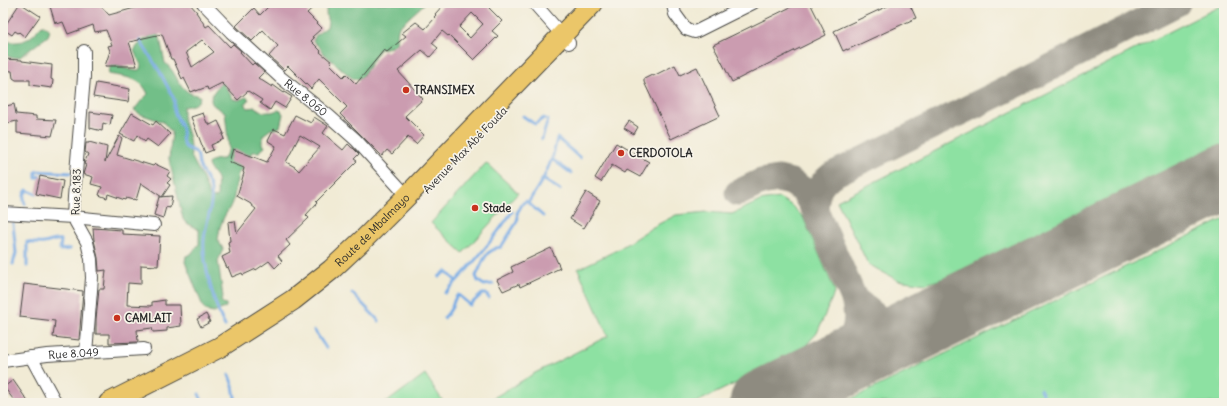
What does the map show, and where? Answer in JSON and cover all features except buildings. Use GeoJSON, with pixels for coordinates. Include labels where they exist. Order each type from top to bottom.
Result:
{"type":"FeatureCollection","features":[{"type":"Feature","properties":{"kind":"highway","name":"Route de Mbalmayo"},"geometry":{"type":"LineString","coordinates":[[109,403],[220,347],[293,300],[331,270],[565,39],[593,3]]}},
{"type":"Feature","properties":{"kind":"highway","name":"Avenue Max Abé Fouda"},"geometry":{"type":"LineString","coordinates":[[133,403],[231,351],[300,306],[335,279],[371,247],[565,39],[606,3]]}},
{"type":"Feature","properties":{"kind":"street","name":"Rue 8.060"},"geometry":{"type":"LineString","coordinates":[[203,3],[231,32],[280,77],[356,140],[407,196]]}},
{"type":"Feature","properties":{"kind":"street"},"geometry":{"type":"LineString","coordinates":[[534,3],[565,39]]}},
{"type":"Feature","properties":{"kind":"street"},"geometry":{"type":"LineString","coordinates":[[674,4],[675,14],[686,29],[695,32],[753,3]]}},
{"type":"Feature","properties":{"kind":"street","name":"Rue 8.183"},"geometry":{"type":"LineString","coordinates":[[84,51],[84,77],[73,217],[87,242],[91,259],[92,278],[86,353]]}},
{"type":"Feature","properties":{"kind":"street"},"geometry":{"type":"LineString","coordinates":[[3,213],[73,217],[154,225]]}},
{"type":"Feature","properties":{"kind":"street","name":"Rue 8.049"},"geometry":{"type":"LineString","coordinates":[[3,361],[31,357],[144,349]]}},
{"type":"Feature","properties":{"kind":"street"},"geometry":{"type":"LineString","coordinates":[[31,357],[56,403]]}},
{"type":"Feature","properties":{"kind":"green space"},"geometry":{"type":"Polygon","coordinates":[[[328,3],[425,3],[399,27],[396,43],[392,47],[380,49],[362,77],[353,79],[322,52],[313,41],[316,35],[327,27],[328,22],[326,10],[328,3]]]}},
{"type":"Feature","properties":{"kind":"green space"},"geometry":{"type":"Polygon","coordinates":[[[1224,6],[1224,146],[969,270],[926,284],[897,280],[868,264],[837,201],[1218,7],[1224,6]]]}},
{"type":"Feature","properties":{"kind":"green space"},"geometry":{"type":"Polygon","coordinates":[[[42,25],[50,30],[48,36],[20,57],[12,58],[3,54],[3,41],[15,42],[26,40],[30,38],[42,25]]]}},
{"type":"Feature","properties":{"kind":"green space"},"geometry":{"type":"Polygon","coordinates":[[[153,29],[160,38],[165,63],[171,69],[184,89],[189,93],[200,96],[197,103],[183,107],[183,119],[189,138],[191,156],[203,179],[210,197],[217,197],[217,179],[208,164],[213,160],[224,159],[229,149],[225,112],[216,107],[211,101],[213,94],[222,82],[226,82],[227,89],[233,99],[239,100],[246,97],[249,99],[245,104],[248,108],[255,107],[263,112],[278,110],[283,114],[280,127],[271,129],[263,135],[263,144],[265,147],[259,152],[252,152],[238,174],[233,202],[220,227],[218,240],[223,249],[218,261],[223,297],[221,301],[226,304],[226,307],[214,313],[204,309],[185,262],[186,256],[191,254],[199,244],[199,230],[185,222],[183,219],[169,159],[172,133],[163,122],[140,114],[134,110],[148,94],[141,84],[126,77],[108,74],[112,65],[136,71],[140,69],[141,65],[134,51],[142,41],[149,38],[149,35],[153,29]]]}},
{"type":"Feature","properties":{"kind":"green space","name":"Stade"},"geometry":{"type":"Polygon","coordinates":[[[486,163],[518,193],[463,253],[431,223],[486,163]]]}},
{"type":"Feature","properties":{"kind":"green space"},"geometry":{"type":"Polygon","coordinates":[[[779,198],[791,205],[803,217],[835,291],[817,333],[800,352],[695,403],[485,403],[535,373],[608,336],[578,269],[617,250],[653,227],[676,215],[707,212],[732,214],[760,201],[779,198]]]}},
{"type":"Feature","properties":{"kind":"green space"},"geometry":{"type":"Polygon","coordinates":[[[1224,219],[1224,403],[843,403],[1224,219]]]}},
{"type":"Feature","properties":{"kind":"green space"},"geometry":{"type":"Polygon","coordinates":[[[425,374],[444,403],[383,403],[387,402],[425,374]]]}},
{"type":"Feature","properties":{"kind":"waterway"},"geometry":{"type":"LineString","coordinates":[[139,39],[160,72],[174,99],[174,111],[181,127],[183,143],[185,147],[195,151],[197,154],[200,167],[210,186],[211,206],[204,240],[205,260],[213,296],[225,326]]}},
{"type":"Feature","properties":{"kind":"waterway"},"geometry":{"type":"LineString","coordinates":[[523,116],[535,124],[544,118],[548,120],[542,139]]}},
{"type":"Feature","properties":{"kind":"waterway"},"geometry":{"type":"LineString","coordinates":[[528,203],[544,177],[553,156],[557,138],[580,158]]}},
{"type":"Feature","properties":{"kind":"waterway"},"geometry":{"type":"LineString","coordinates":[[3,149],[3,155]]}},
{"type":"Feature","properties":{"kind":"waterway"},"geometry":{"type":"LineString","coordinates":[[552,159],[571,173]]}},
{"type":"Feature","properties":{"kind":"waterway"},"geometry":{"type":"LineString","coordinates":[[40,176],[36,178],[37,171],[71,173]]}},
{"type":"Feature","properties":{"kind":"waterway"},"geometry":{"type":"LineString","coordinates":[[543,179],[560,190]]}},
{"type":"Feature","properties":{"kind":"waterway"},"geometry":{"type":"LineString","coordinates":[[25,204],[24,197],[27,190],[36,194]]}},
{"type":"Feature","properties":{"kind":"waterway"},"geometry":{"type":"LineString","coordinates":[[493,284],[484,285],[478,281],[476,276],[488,253],[501,247],[515,225],[518,218],[517,213],[523,203],[526,201],[543,216]]}},
{"type":"Feature","properties":{"kind":"waterway"},"geometry":{"type":"LineString","coordinates":[[445,293],[480,254],[512,212]]}},
{"type":"Feature","properties":{"kind":"waterway"},"geometry":{"type":"LineString","coordinates":[[13,224],[16,253],[13,264]]}},
{"type":"Feature","properties":{"kind":"waterway"},"geometry":{"type":"LineString","coordinates":[[27,266],[27,242],[42,243],[61,240],[60,250],[70,249]]}},
{"type":"Feature","properties":{"kind":"waterway"},"geometry":{"type":"LineString","coordinates":[[439,277],[446,271],[456,281]]}},
{"type":"Feature","properties":{"kind":"waterway"},"geometry":{"type":"LineString","coordinates":[[352,293],[379,321]]}},
{"type":"Feature","properties":{"kind":"waterway"},"geometry":{"type":"LineString","coordinates":[[444,318],[458,295],[470,305],[482,294],[486,294],[489,298]]}},
{"type":"Feature","properties":{"kind":"waterway"},"geometry":{"type":"LineString","coordinates":[[314,330],[326,348]]}},
{"type":"Feature","properties":{"kind":"waterway"},"geometry":{"type":"LineString","coordinates":[[229,375],[233,386],[236,403]]}},
{"type":"Feature","properties":{"kind":"waterway"},"geometry":{"type":"LineString","coordinates":[[1040,389],[1047,403]]}},
{"type":"Feature","properties":{"kind":"waterway"},"geometry":{"type":"LineString","coordinates":[[199,394],[203,403]]}},
{"type":"Feature","properties":{"kind":"taxiway"},"geometry":{"type":"LineString","coordinates":[[815,210],[819,190],[832,175],[1030,78],[1177,3]]}},
{"type":"Feature","properties":{"kind":"taxiway"},"geometry":{"type":"LineString","coordinates":[[738,193],[761,182],[778,179],[791,182],[803,190],[815,210],[853,296],[856,307],[856,327],[853,335],[844,352],[832,369]]}},
{"type":"Feature","properties":{"kind":"taxiway"},"geometry":{"type":"LineString","coordinates":[[854,299],[878,318],[894,324],[921,325]]}},
{"type":"Feature","properties":{"kind":"runway"},"geometry":{"type":"LineString","coordinates":[[763,403],[1224,178]]}},
{"type":"Feature","properties":{"kind":"place","name":"TRANSIMEX"},"geometry":{"type":"Point","coordinates":[406,90]}},
{"type":"Feature","properties":{"kind":"place","name":"CERDOTOLA"},"geometry":{"type":"Point","coordinates":[621,153]}},
{"type":"Feature","properties":{"kind":"place","name":"Stade"},"geometry":{"type":"Point","coordinates":[475,208]}},
{"type":"Feature","properties":{"kind":"place","name":"CAMLAIT"},"geometry":{"type":"Point","coordinates":[117,318]}}]}
